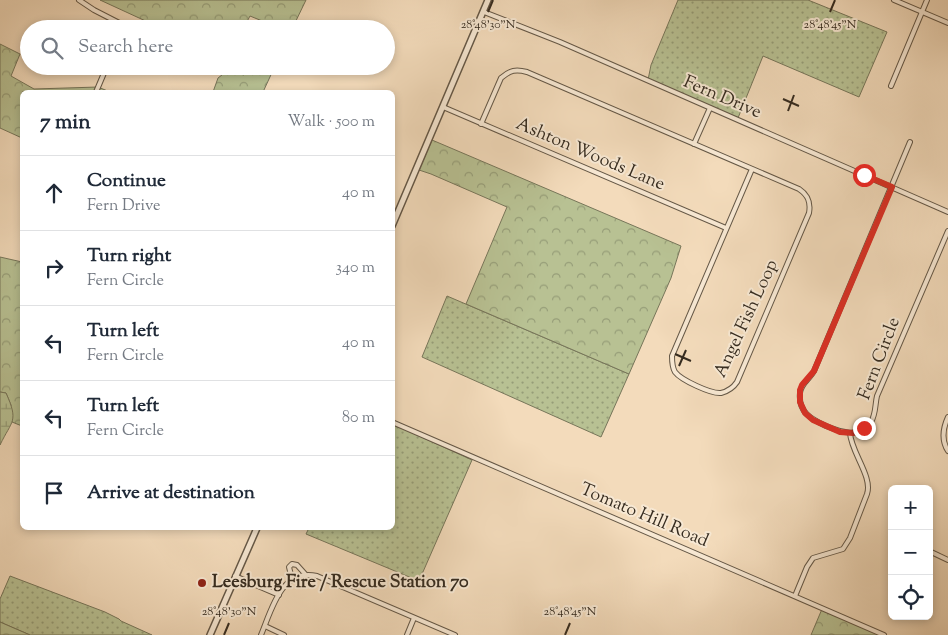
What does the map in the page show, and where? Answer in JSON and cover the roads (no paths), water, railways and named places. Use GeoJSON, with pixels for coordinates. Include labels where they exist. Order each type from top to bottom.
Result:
{"type":"FeatureCollection","features":[{"type":"Feature","properties":{"kind":"street"},"geometry":{"type":"LineString","coordinates":[[79,0],[112,20]]}},
{"type":"Feature","properties":{"kind":"street"},"geometry":{"type":"LineString","coordinates":[[395,219],[488,0]]}},
{"type":"Feature","properties":{"kind":"street"},"geometry":{"type":"LineString","coordinates":[[894,0],[948,23]]}},
{"type":"Feature","properties":{"kind":"street"},"geometry":{"type":"LineString","coordinates":[[891,86],[927,0]]}},
{"type":"Feature","properties":{"kind":"street","name":"Fern Drive"},"geometry":{"type":"LineString","coordinates":[[484,12],[948,212]]}},
{"type":"Feature","properties":{"kind":"street","name":"Angel Fish Loop"},"geometry":{"type":"LineString","coordinates":[[481,124],[501,78],[507,73],[520,70],[799,189],[804,193],[808,198],[809,213],[737,382],[728,391],[713,392],[682,379],[673,369],[672,356],[752,169]]}},
{"type":"Feature","properties":{"kind":"street"},"geometry":{"type":"LineString","coordinates":[[97,90],[103,75]]}},
{"type":"Feature","properties":{"kind":"street","name":"Ashton Woods Lane"},"geometry":{"type":"LineString","coordinates":[[443,107],[726,228]]}},
{"type":"Feature","properties":{"kind":"street"},"geometry":{"type":"LineString","coordinates":[[694,144],[710,108]]}},
{"type":"Feature","properties":{"kind":"street"},"geometry":{"type":"LineString","coordinates":[[795,596],[807,567],[813,558],[840,551],[846,545],[869,486],[853,446],[850,433],[840,432],[808,417],[802,409],[800,390],[814,371],[910,142]]}},
{"type":"Feature","properties":{"kind":"street","name":"Fern Circle"},"geometry":{"type":"LineString","coordinates":[[850,433],[864,428],[873,418],[877,396],[948,230]]}},
{"type":"Feature","properties":{"kind":"street"},"geometry":{"type":"LineString","coordinates":[[948,417],[943,435],[948,451]]}},
{"type":"Feature","properties":{"kind":"street","name":"Tomato Hill Road"},"geometry":{"type":"LineString","coordinates":[[395,423],[884,635]]}},
{"type":"Feature","properties":{"kind":"street"},"geometry":{"type":"LineString","coordinates":[[210,635],[255,530]]}},
{"type":"Feature","properties":{"kind":"street"},"geometry":{"type":"LineString","coordinates":[[933,554],[948,560]]}},
{"type":"Feature","properties":{"kind":"street"},"geometry":{"type":"LineString","coordinates":[[292,579],[288,568],[292,564],[297,565],[306,575]]}},
{"type":"Feature","properties":{"kind":"street"},"geometry":{"type":"LineString","coordinates":[[261,635],[284,586],[292,579],[306,575],[317,576],[454,635]]}},
{"type":"Feature","properties":{"kind":"street"},"geometry":{"type":"LineString","coordinates":[[235,576],[279,595]]}},
{"type":"Feature","properties":{"kind":"street"},"geometry":{"type":"LineString","coordinates":[[407,635],[414,618]]}},
{"type":"Feature","properties":{"kind":"street"},"geometry":{"type":"LineString","coordinates":[[264,626],[284,635]]}},
{"type":"Feature","properties":{"kind":"place","name":"Leesburg Fire / Rescue Station 70"},"geometry":{"type":"Point","coordinates":[202,583]}}]}
